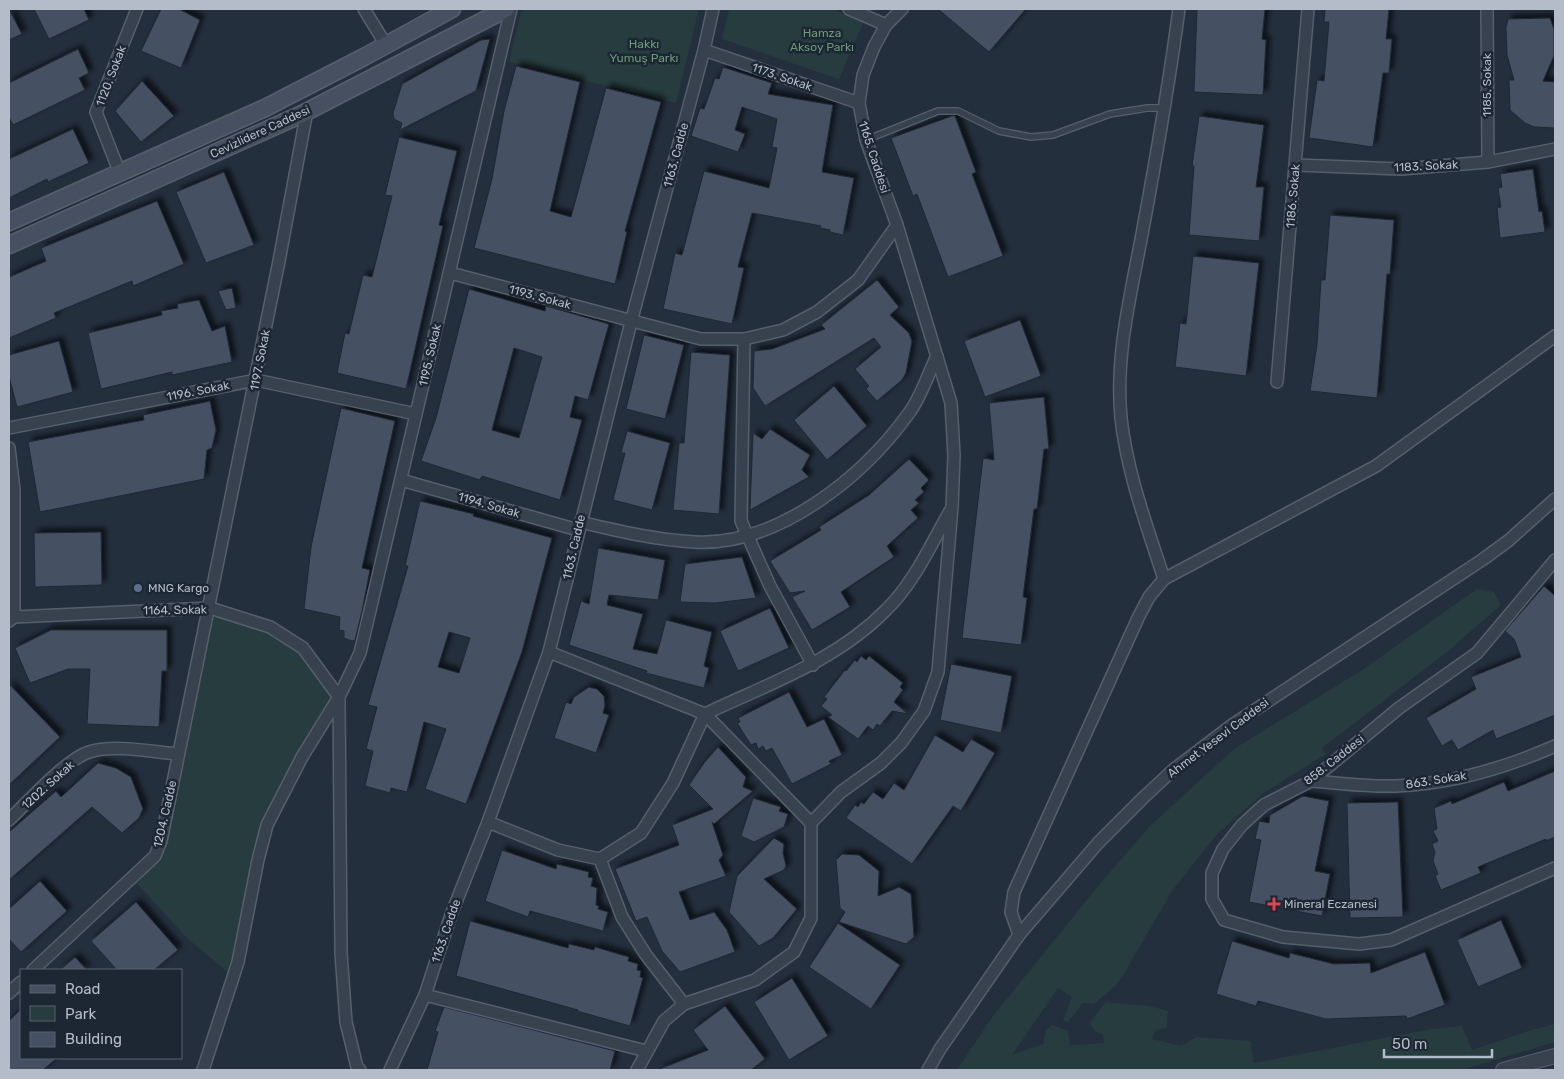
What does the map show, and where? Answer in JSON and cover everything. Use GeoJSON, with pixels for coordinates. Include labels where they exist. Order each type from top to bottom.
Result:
{"type":"FeatureCollection","features":[{"type":"Feature","properties":{"kind":"main road","name":"Cevizlidere Caddesi"},"geometry":{"type":"LineString","coordinates":[[9,222],[119,171],[265,108],[452,9]]}},
{"type":"Feature","properties":{"kind":"main road","name":"Cevizlidere Caddesi"},"geometry":{"type":"LineString","coordinates":[[9,245],[307,111],[506,9]]}},
{"type":"Feature","properties":{"kind":"main road"},"geometry":{"type":"LineString","coordinates":[[307,111],[311,85]]}},
{"type":"Feature","properties":{"kind":"street","name":"1120. Sokak"},"geometry":{"type":"LineString","coordinates":[[119,171],[96,112],[137,9]]}},
{"type":"Feature","properties":{"kind":"street"},"geometry":{"type":"LineString","coordinates":[[364,9],[386,45]]}},
{"type":"Feature","properties":{"kind":"street","name":"1195. Sokak"},"geometry":{"type":"LineString","coordinates":[[203,1070],[238,962],[258,860],[267,825],[302,756],[339,697],[360,653],[511,9]]}},
{"type":"Feature","properties":{"kind":"street","name":"1163. Cadde"},"geometry":{"type":"LineString","coordinates":[[390,1070],[425,995],[451,915],[488,822],[549,652],[631,322],[704,50],[713,9]]}},
{"type":"Feature","properties":{"kind":"street"},"geometry":{"type":"LineString","coordinates":[[849,9],[886,25]]}},
{"type":"Feature","properties":{"kind":"street","name":"1165. Caddesi"},"geometry":{"type":"LineString","coordinates":[[811,823],[841,792],[881,762],[901,743],[924,711],[938,672],[952,507],[954,455],[951,403],[897,225],[866,140],[859,103],[860,89],[868,60],[886,25],[902,9]]}},
{"type":"Feature","properties":{"kind":"street"},"geometry":{"type":"LineString","coordinates":[[1164,579],[1128,462],[1121,417],[1120,387],[1124,328],[1165,108],[1179,9]]}},
{"type":"Feature","properties":{"kind":"street","name":"1186. Sokak"},"geometry":{"type":"LineString","coordinates":[[1277,382],[1308,9]]}},
{"type":"Feature","properties":{"kind":"street","name":"1185. Sokak"},"geometry":{"type":"LineString","coordinates":[[1487,9],[1488,162]]}},
{"type":"Feature","properties":{"kind":"street","name":"1173. Sokak"},"geometry":{"type":"LineString","coordinates":[[704,50],[859,103]]}},
{"type":"Feature","properties":{"kind":"street","name":"1197. Sokak"},"geometry":{"type":"LineString","coordinates":[[210,608],[307,111]]}},
{"type":"Feature","properties":{"kind":"street","name":"1183. Sokak"},"geometry":{"type":"LineString","coordinates":[[1296,165],[1401,169],[1488,162],[1555,148]]}},
{"type":"Feature","properties":{"kind":"street","name":"1193. Sokak"},"geometry":{"type":"LineString","coordinates":[[450,272],[631,322],[701,339],[744,339],[783,330],[817,312],[858,280],[897,225]]}},
{"type":"Feature","properties":{"kind":"street"},"geometry":{"type":"LineString","coordinates":[[1019,936],[1011,912],[1014,892],[1138,618],[1149,597],[1164,579],[1376,466],[1555,336]]}},
{"type":"Feature","properties":{"kind":"street"},"geometry":{"type":"LineString","coordinates":[[744,339],[741,521],[746,537],[770,586],[813,665]]}},
{"type":"Feature","properties":{"kind":"street","name":"1194. Sokak"},"geometry":{"type":"LineString","coordinates":[[401,480],[579,526],[643,537],[697,542],[746,537],[791,517],[830,494],[871,458],[909,412],[937,356]]}},
{"type":"Feature","properties":{"kind":"street","name":"1196. Sokak"},"geometry":{"type":"LineString","coordinates":[[9,428],[256,380],[416,414]]}},
{"type":"Feature","properties":{"kind":"street"},"geometry":{"type":"LineString","coordinates":[[9,448],[14,490],[11,618]]}},
{"type":"Feature","properties":{"kind":"street","name":"Ahmet Yesevi Caddesi"},"geometry":{"type":"LineString","coordinates":[[928,1070],[940,1049],[1019,936],[1121,819],[1180,764],[1232,725],[1482,560],[1514,536],[1555,499]]}},
{"type":"Feature","properties":{"kind":"street"},"geometry":{"type":"LineString","coordinates":[[488,822],[558,850],[600,859],[641,833],[673,783],[705,714],[813,665],[855,639],[887,609],[919,567],[952,507]]}},
{"type":"Feature","properties":{"kind":"street","name":"858. Caddesi"},"geometry":{"type":"LineString","coordinates":[[1555,560],[1477,654],[1399,708],[1311,781],[1264,805],[1242,825],[1215,862],[1211,887],[1212,899],[1224,920],[1283,936],[1359,944],[1391,940],[1555,868]]}},
{"type":"Feature","properties":{"kind":"street","name":"1164. Sokak"},"geometry":{"type":"LineString","coordinates":[[11,618],[210,608],[270,627],[303,648],[339,697]]}},
{"type":"Feature","properties":{"kind":"street","name":"1204. Cadde"},"geometry":{"type":"LineString","coordinates":[[34,969],[155,856],[161,841],[210,608]]}},
{"type":"Feature","properties":{"kind":"street"},"geometry":{"type":"LineString","coordinates":[[549,652],[705,714],[811,823],[811,918],[794,952],[755,980],[684,1004],[664,1021],[637,1070]]}},
{"type":"Feature","properties":{"kind":"street"},"geometry":{"type":"LineString","coordinates":[[339,697],[341,953],[346,1022],[357,1067],[360,1070]]}},
{"type":"Feature","properties":{"kind":"street","name":"863. Sokak"},"geometry":{"type":"LineString","coordinates":[[1311,781],[1396,786],[1443,780],[1514,764],[1555,746]]}},
{"type":"Feature","properties":{"kind":"street","name":"1202. Sokak"},"geometry":{"type":"LineString","coordinates":[[10,816],[69,764],[88,752],[112,749],[178,754]]}},
{"type":"Feature","properties":{"kind":"street"},"geometry":{"type":"LineString","coordinates":[[600,859],[622,917],[646,955],[684,1004]]}},
{"type":"Feature","properties":{"kind":"street"},"geometry":{"type":"LineString","coordinates":[[9,993],[20,983]]}},
{"type":"Feature","properties":{"kind":"street"},"geometry":{"type":"LineString","coordinates":[[425,995],[646,1051]]}},
{"type":"Feature","properties":{"kind":"street"},"geometry":{"type":"LineString","coordinates":[[1503,1070],[1555,1056]]}},
{"type":"Feature","properties":{"kind":"lane"},"geometry":{"type":"LineString","coordinates":[[866,140],[938,111],[958,111],[999,131],[1031,137],[1053,135],[1110,114],[1147,108],[1165,108]]}},
{"type":"Feature","properties":{"kind":"green space","name":"Hakkı Yumuş Parkı"},"geometry":{"type":"Polygon","coordinates":[[[528,9],[699,9],[676,103],[509,62],[521,12],[528,9]]]}},
{"type":"Feature","properties":{"kind":"green space","name":"Hamza Aksoy Parkı"},"geometry":{"type":"Polygon","coordinates":[[[729,9],[833,9],[863,23],[839,79],[722,39],[729,9]]]}},
{"type":"Feature","properties":{"kind":"green space"},"geometry":{"type":"Polygon","coordinates":[[[1477,589],[1494,592],[1501,605],[1447,652],[1322,748],[1326,754],[1265,792],[1217,834],[1172,891],[1124,974],[1115,986],[1094,1004],[1083,1003],[1068,1022],[1063,1020],[1072,997],[1058,988],[1012,1055],[1043,1044],[1046,1030],[1052,1025],[1068,1031],[1070,1045],[1104,1043],[1103,1035],[1094,1030],[1090,1022],[1106,1002],[1149,1006],[1168,1011],[1167,1028],[1156,1030],[1152,1039],[1182,1046],[1196,1037],[1250,1041],[1254,1063],[1431,1029],[1462,1026],[1472,1050],[1555,1024],[1555,1042],[1461,1070],[957,1070],[993,1016],[1099,885],[1149,827],[1234,749],[1362,670],[1477,589]]]}},
{"type":"Feature","properties":{"kind":"green space"},"geometry":{"type":"Polygon","coordinates":[[[210,608],[270,627],[303,648],[339,697],[267,825],[233,977],[186,937],[132,878],[155,856],[210,608]]]}},
{"type":"Feature","properties":{"kind":"building"},"geometry":{"type":"Polygon","coordinates":[[[9,9],[22,34],[9,40],[9,9]]]}},
{"type":"Feature","properties":{"kind":"building"},"geometry":{"type":"Polygon","coordinates":[[[34,9],[84,9],[89,20],[49,39],[34,9]]]}},
{"type":"Feature","properties":{"kind":"building"},"geometry":{"type":"Polygon","coordinates":[[[161,9],[179,9],[200,20],[181,68],[141,51],[161,9]]]}},
{"type":"Feature","properties":{"kind":"building"},"geometry":{"type":"Polygon","coordinates":[[[938,9],[1026,9],[989,52],[938,9]]]}},
{"type":"Feature","properties":{"kind":"building"},"geometry":{"type":"Polygon","coordinates":[[[1197,9],[1265,9],[1262,39],[1266,40],[1263,95],[1194,92],[1197,9]]]}},
{"type":"Feature","properties":{"kind":"building"},"geometry":{"type":"Polygon","coordinates":[[[1325,9],[1389,9],[1386,39],[1392,39],[1389,73],[1383,73],[1373,147],[1309,138],[1317,80],[1324,81],[1329,22],[1324,22],[1325,9]]]}},
{"type":"Feature","properties":{"kind":"building"},"geometry":{"type":"Polygon","coordinates":[[[1550,18],[1554,29],[1554,56],[1543,81],[1555,82],[1555,128],[1534,127],[1525,123],[1510,110],[1509,80],[1514,80],[1507,55],[1506,28],[1508,19],[1550,18]]]}},
{"type":"Feature","properties":{"kind":"building"},"geometry":{"type":"Polygon","coordinates":[[[490,39],[476,91],[400,130],[402,123],[394,119],[393,113],[402,84],[481,40],[490,39]]]}},
{"type":"Feature","properties":{"kind":"building"},"geometry":{"type":"Polygon","coordinates":[[[78,49],[89,73],[79,78],[85,90],[13,125],[9,117],[9,83],[78,49]]]}},
{"type":"Feature","properties":{"kind":"building"},"geometry":{"type":"Polygon","coordinates":[[[516,66],[580,82],[550,211],[571,217],[606,88],[661,102],[625,231],[627,232],[615,284],[474,248],[492,179],[504,111],[516,66]]]}},
{"type":"Feature","properties":{"kind":"building"},"geometry":{"type":"Polygon","coordinates":[[[723,67],[772,83],[768,94],[833,105],[822,172],[854,178],[843,235],[820,228],[821,226],[752,213],[738,267],[744,268],[732,324],[663,309],[675,253],[682,255],[704,171],[769,188],[777,148],[772,147],[777,119],[742,107],[735,130],[745,134],[738,152],[691,136],[700,108],[704,109],[715,78],[719,79],[723,67]]]}},
{"type":"Feature","properties":{"kind":"building"},"geometry":{"type":"Polygon","coordinates":[[[142,81],[174,116],[141,142],[115,111],[142,81]]]}},
{"type":"Feature","properties":{"kind":"building"},"geometry":{"type":"Polygon","coordinates":[[[955,116],[976,172],[972,174],[1003,256],[948,277],[917,194],[913,196],[891,138],[955,116]]]}},
{"type":"Feature","properties":{"kind":"building"},"geometry":{"type":"Polygon","coordinates":[[[1199,116],[1264,125],[1256,187],[1264,187],[1259,241],[1189,235],[1194,166],[1192,166],[1199,116]]]}},
{"type":"Feature","properties":{"kind":"building"},"geometry":{"type":"Polygon","coordinates":[[[73,129],[89,163],[48,182],[47,179],[9,198],[9,159],[73,129]]]}},
{"type":"Feature","properties":{"kind":"building"},"geometry":{"type":"Polygon","coordinates":[[[399,137],[457,151],[439,225],[443,226],[406,389],[337,373],[345,333],[349,334],[363,275],[372,277],[392,196],[385,195],[399,137]]]}},
{"type":"Feature","properties":{"kind":"building"},"geometry":{"type":"Polygon","coordinates":[[[1533,169],[1539,212],[1542,211],[1545,232],[1500,238],[1497,208],[1501,207],[1498,188],[1502,187],[1500,174],[1533,169]]]}},
{"type":"Feature","properties":{"kind":"building"},"geometry":{"type":"Polygon","coordinates":[[[224,172],[254,245],[206,263],[176,192],[224,172]]]}},
{"type":"Feature","properties":{"kind":"building"},"geometry":{"type":"Polygon","coordinates":[[[157,201],[184,264],[133,286],[132,281],[54,313],[56,318],[9,338],[9,277],[46,261],[41,248],[157,201]]]}},
{"type":"Feature","properties":{"kind":"building"},"geometry":{"type":"Polygon","coordinates":[[[1330,215],[1394,220],[1390,274],[1387,274],[1377,398],[1310,391],[1317,344],[1321,280],[1325,280],[1330,215]]]}},
{"type":"Feature","properties":{"kind":"building"},"geometry":{"type":"Polygon","coordinates":[[[1193,256],[1259,263],[1246,376],[1175,367],[1180,323],[1186,324],[1193,256]]]}},
{"type":"Feature","properties":{"kind":"building"},"geometry":{"type":"Polygon","coordinates":[[[877,280],[899,307],[890,315],[909,333],[912,341],[906,373],[902,380],[877,401],[866,389],[869,386],[855,369],[881,347],[874,338],[765,406],[753,388],[754,351],[772,349],[825,329],[821,325],[877,280]]]}},
{"type":"Feature","properties":{"kind":"building"},"geometry":{"type":"Polygon","coordinates":[[[232,288],[236,308],[226,310],[218,291],[232,288]]]}},
{"type":"Feature","properties":{"kind":"building"},"geometry":{"type":"Polygon","coordinates":[[[469,289],[545,311],[546,306],[609,324],[588,400],[575,396],[570,417],[582,420],[560,500],[482,476],[480,480],[421,461],[436,418],[469,289]],[[514,348],[492,430],[519,438],[542,357],[514,348]]]}},
{"type":"Feature","properties":{"kind":"building"},"geometry":{"type":"Polygon","coordinates":[[[199,300],[212,331],[225,326],[232,362],[172,375],[172,372],[101,389],[88,333],[162,315],[161,311],[178,308],[177,304],[199,300]]]}},
{"type":"Feature","properties":{"kind":"building"},"geometry":{"type":"Polygon","coordinates":[[[1020,320],[1041,376],[985,397],[964,341],[1020,320]]]}},
{"type":"Feature","properties":{"kind":"building"},"geometry":{"type":"Polygon","coordinates":[[[644,335],[684,345],[665,419],[626,409],[644,335]]]}},
{"type":"Feature","properties":{"kind":"building"},"geometry":{"type":"Polygon","coordinates":[[[59,341],[73,392],[17,407],[9,376],[9,355],[59,341]]]}},
{"type":"Feature","properties":{"kind":"building"},"geometry":{"type":"Polygon","coordinates":[[[691,352],[730,355],[719,514],[673,510],[679,443],[684,443],[691,352]]]}},
{"type":"Feature","properties":{"kind":"building"},"geometry":{"type":"Polygon","coordinates":[[[834,386],[867,426],[827,460],[794,420],[834,386]]]}},
{"type":"Feature","properties":{"kind":"building"},"geometry":{"type":"Polygon","coordinates":[[[1044,397],[1049,449],[1044,449],[1037,509],[1034,509],[1023,597],[1027,598],[1021,645],[962,638],[983,458],[994,460],[989,403],[1044,397]]]}},
{"type":"Feature","properties":{"kind":"building"},"geometry":{"type":"Polygon","coordinates":[[[210,401],[216,430],[212,448],[207,450],[204,479],[40,512],[28,442],[144,420],[143,415],[210,401]]]}},
{"type":"Feature","properties":{"kind":"building"},"geometry":{"type":"Polygon","coordinates":[[[341,408],[395,421],[362,568],[370,570],[355,640],[352,641],[344,638],[344,631],[339,630],[340,617],[304,609],[311,547],[341,408]]]}},
{"type":"Feature","properties":{"kind":"building"},"geometry":{"type":"Polygon","coordinates":[[[770,429],[810,455],[802,470],[809,477],[750,510],[753,433],[762,439],[770,429]]]}},
{"type":"Feature","properties":{"kind":"building"},"geometry":{"type":"Polygon","coordinates":[[[627,431],[670,443],[652,510],[613,500],[625,453],[621,453],[627,431]]]}},
{"type":"Feature","properties":{"kind":"building"},"geometry":{"type":"Polygon","coordinates":[[[909,459],[929,480],[921,488],[924,492],[915,500],[919,503],[911,510],[918,518],[887,546],[894,557],[841,592],[850,607],[812,630],[792,597],[805,591],[790,593],[770,561],[821,530],[819,527],[869,495],[909,459]]]}},
{"type":"Feature","properties":{"kind":"building"},"geometry":{"type":"Polygon","coordinates":[[[420,501],[474,514],[473,516],[552,538],[522,652],[466,804],[425,789],[446,729],[424,722],[407,792],[391,788],[390,793],[365,786],[373,751],[366,749],[377,707],[368,705],[408,566],[405,566],[420,501]],[[449,632],[438,667],[459,673],[470,638],[449,632]]]}},
{"type":"Feature","properties":{"kind":"building"},"geometry":{"type":"Polygon","coordinates":[[[101,532],[102,585],[35,587],[34,533],[101,532]]]}},
{"type":"Feature","properties":{"kind":"building"},"geometry":{"type":"Polygon","coordinates":[[[598,548],[665,560],[658,600],[609,595],[607,605],[643,614],[633,649],[657,654],[666,620],[712,632],[704,666],[709,668],[704,688],[646,673],[647,671],[569,645],[581,601],[589,604],[598,548]]]}},
{"type":"Feature","properties":{"kind":"building"},"geometry":{"type":"Polygon","coordinates":[[[742,557],[756,598],[715,603],[680,602],[685,564],[742,557]]]}},
{"type":"Feature","properties":{"kind":"building"},"geometry":{"type":"Polygon","coordinates":[[[1544,586],[1555,596],[1555,715],[1496,739],[1493,730],[1458,750],[1452,740],[1442,746],[1426,718],[1476,689],[1471,677],[1521,657],[1514,639],[1505,631],[1544,586]]]}},
{"type":"Feature","properties":{"kind":"building"},"geometry":{"type":"Polygon","coordinates":[[[770,608],[789,648],[738,671],[720,631],[770,608]]]}},
{"type":"Feature","properties":{"kind":"building"},"geometry":{"type":"Polygon","coordinates":[[[51,630],[167,630],[167,671],[162,671],[159,727],[87,724],[90,669],[68,669],[30,683],[15,648],[51,630]]]}},
{"type":"Feature","properties":{"kind":"building"},"geometry":{"type":"Polygon","coordinates":[[[861,656],[866,660],[869,656],[903,683],[900,687],[903,690],[894,702],[908,714],[892,711],[880,726],[877,724],[873,730],[868,726],[858,739],[828,717],[832,715],[821,706],[827,699],[824,697],[845,670],[855,660],[857,662],[861,656]]]}},
{"type":"Feature","properties":{"kind":"building"},"geometry":{"type":"Polygon","coordinates":[[[951,664],[1012,676],[1001,733],[940,720],[951,664]]]}},
{"type":"Feature","properties":{"kind":"building"},"geometry":{"type":"Polygon","coordinates":[[[9,684],[60,737],[9,785],[9,684]]]}},
{"type":"Feature","properties":{"kind":"building"},"geometry":{"type":"Polygon","coordinates":[[[589,687],[597,689],[604,696],[605,705],[603,713],[609,715],[596,753],[554,738],[566,702],[571,704],[574,697],[589,687]]]}},
{"type":"Feature","properties":{"kind":"building"},"geometry":{"type":"Polygon","coordinates":[[[789,692],[807,727],[824,719],[842,755],[829,761],[831,764],[792,784],[772,748],[766,751],[763,746],[758,749],[756,743],[751,745],[737,723],[740,722],[738,718],[789,692]]]}},
{"type":"Feature","properties":{"kind":"building"},"geometry":{"type":"Polygon","coordinates":[[[935,735],[963,752],[971,739],[995,753],[961,811],[953,806],[912,864],[846,818],[855,805],[858,807],[861,802],[864,804],[873,792],[883,799],[894,783],[904,790],[935,735]]]}},
{"type":"Feature","properties":{"kind":"building"},"geometry":{"type":"Polygon","coordinates":[[[718,747],[746,777],[743,787],[753,791],[714,824],[712,822],[723,855],[719,860],[726,876],[679,892],[690,920],[714,912],[727,930],[735,952],[680,972],[662,951],[647,917],[636,921],[615,869],[679,845],[672,825],[713,809],[689,785],[718,747]]]}},
{"type":"Feature","properties":{"kind":"building"},"geometry":{"type":"Polygon","coordinates":[[[98,763],[116,768],[131,777],[143,809],[139,818],[122,833],[92,807],[9,880],[9,832],[56,791],[61,797],[98,763]]]}},
{"type":"Feature","properties":{"kind":"building"},"geometry":{"type":"Polygon","coordinates":[[[1555,771],[1555,837],[1478,867],[1481,873],[1441,890],[1435,876],[1438,874],[1433,861],[1435,852],[1432,844],[1438,841],[1433,831],[1437,829],[1434,808],[1451,801],[1452,804],[1504,782],[1508,791],[1555,771]]]}},
{"type":"Feature","properties":{"kind":"building"},"geometry":{"type":"Polygon","coordinates":[[[1303,796],[1329,801],[1315,871],[1330,874],[1322,916],[1249,902],[1261,840],[1255,839],[1259,821],[1269,823],[1270,815],[1303,796]]]}},
{"type":"Feature","properties":{"kind":"building"},"geometry":{"type":"Polygon","coordinates":[[[753,798],[781,807],[779,811],[788,814],[784,827],[754,842],[741,836],[753,798]]]}},
{"type":"Feature","properties":{"kind":"building"},"geometry":{"type":"Polygon","coordinates":[[[1398,802],[1403,917],[1350,918],[1347,803],[1398,802]]]}},
{"type":"Feature","properties":{"kind":"building"},"geometry":{"type":"Polygon","coordinates":[[[774,838],[784,844],[783,853],[786,866],[784,870],[764,879],[797,909],[773,938],[759,946],[729,912],[737,876],[774,838]]]}},
{"type":"Feature","properties":{"kind":"building"},"geometry":{"type":"Polygon","coordinates":[[[502,850],[556,869],[557,864],[589,872],[588,877],[593,878],[591,886],[597,888],[596,905],[599,906],[598,909],[608,912],[603,931],[530,911],[528,917],[485,901],[502,850]]]}},
{"type":"Feature","properties":{"kind":"building"},"geometry":{"type":"Polygon","coordinates":[[[842,854],[859,855],[879,871],[878,896],[899,887],[911,894],[914,937],[906,944],[839,922],[845,912],[840,908],[836,860],[842,854]]]}},
{"type":"Feature","properties":{"kind":"building"},"geometry":{"type":"Polygon","coordinates":[[[40,881],[67,911],[21,952],[9,939],[9,909],[40,881]]]}},
{"type":"Feature","properties":{"kind":"building"},"geometry":{"type":"Polygon","coordinates":[[[136,902],[178,950],[155,969],[116,969],[91,941],[136,902]]]}},
{"type":"Feature","properties":{"kind":"building"},"geometry":{"type":"Polygon","coordinates":[[[1501,920],[1522,968],[1478,987],[1457,940],[1501,920]]]}},
{"type":"Feature","properties":{"kind":"building"},"geometry":{"type":"Polygon","coordinates":[[[470,921],[568,948],[569,944],[594,950],[595,947],[629,957],[628,961],[638,964],[637,970],[641,971],[640,977],[643,978],[630,1026],[456,976],[470,921]]]}},
{"type":"Feature","properties":{"kind":"building"},"geometry":{"type":"Polygon","coordinates":[[[838,923],[900,965],[871,1009],[809,967],[838,923]]]}},
{"type":"Feature","properties":{"kind":"building"},"geometry":{"type":"Polygon","coordinates":[[[1232,941],[1289,958],[1290,953],[1334,964],[1370,963],[1371,973],[1425,952],[1445,1005],[1407,1019],[1406,1016],[1326,1019],[1258,1001],[1256,1006],[1216,994],[1232,941]]]}},
{"type":"Feature","properties":{"kind":"building"},"geometry":{"type":"Polygon","coordinates":[[[75,957],[86,969],[61,969],[75,957]]]}},
{"type":"Feature","properties":{"kind":"building"},"geometry":{"type":"Polygon","coordinates":[[[792,978],[828,1036],[789,1060],[754,1002],[792,978]]]}},
{"type":"Feature","properties":{"kind":"building"},"geometry":{"type":"Polygon","coordinates":[[[725,1006],[765,1059],[751,1070],[657,1070],[708,1050],[693,1030],[725,1006]]]}},
{"type":"Feature","properties":{"kind":"building"},"geometry":{"type":"Polygon","coordinates":[[[444,1007],[615,1051],[610,1070],[427,1070],[438,1032],[435,1031],[444,1007]]]}},
{"type":"Feature","properties":{"kind":"building"},"geometry":{"type":"Polygon","coordinates":[[[20,1010],[20,1059],[56,1059],[43,1070],[9,1070],[9,1021],[20,1010]]]}},
{"type":"Feature","properties":{"kind":"place","name":"MNG Kargo"},"geometry":{"type":"Point","coordinates":[138,588]}},
{"type":"Feature","properties":{"kind":"place","name":"Mineral Eczanesi"},"geometry":{"type":"Point","coordinates":[1274,904]}}]}
